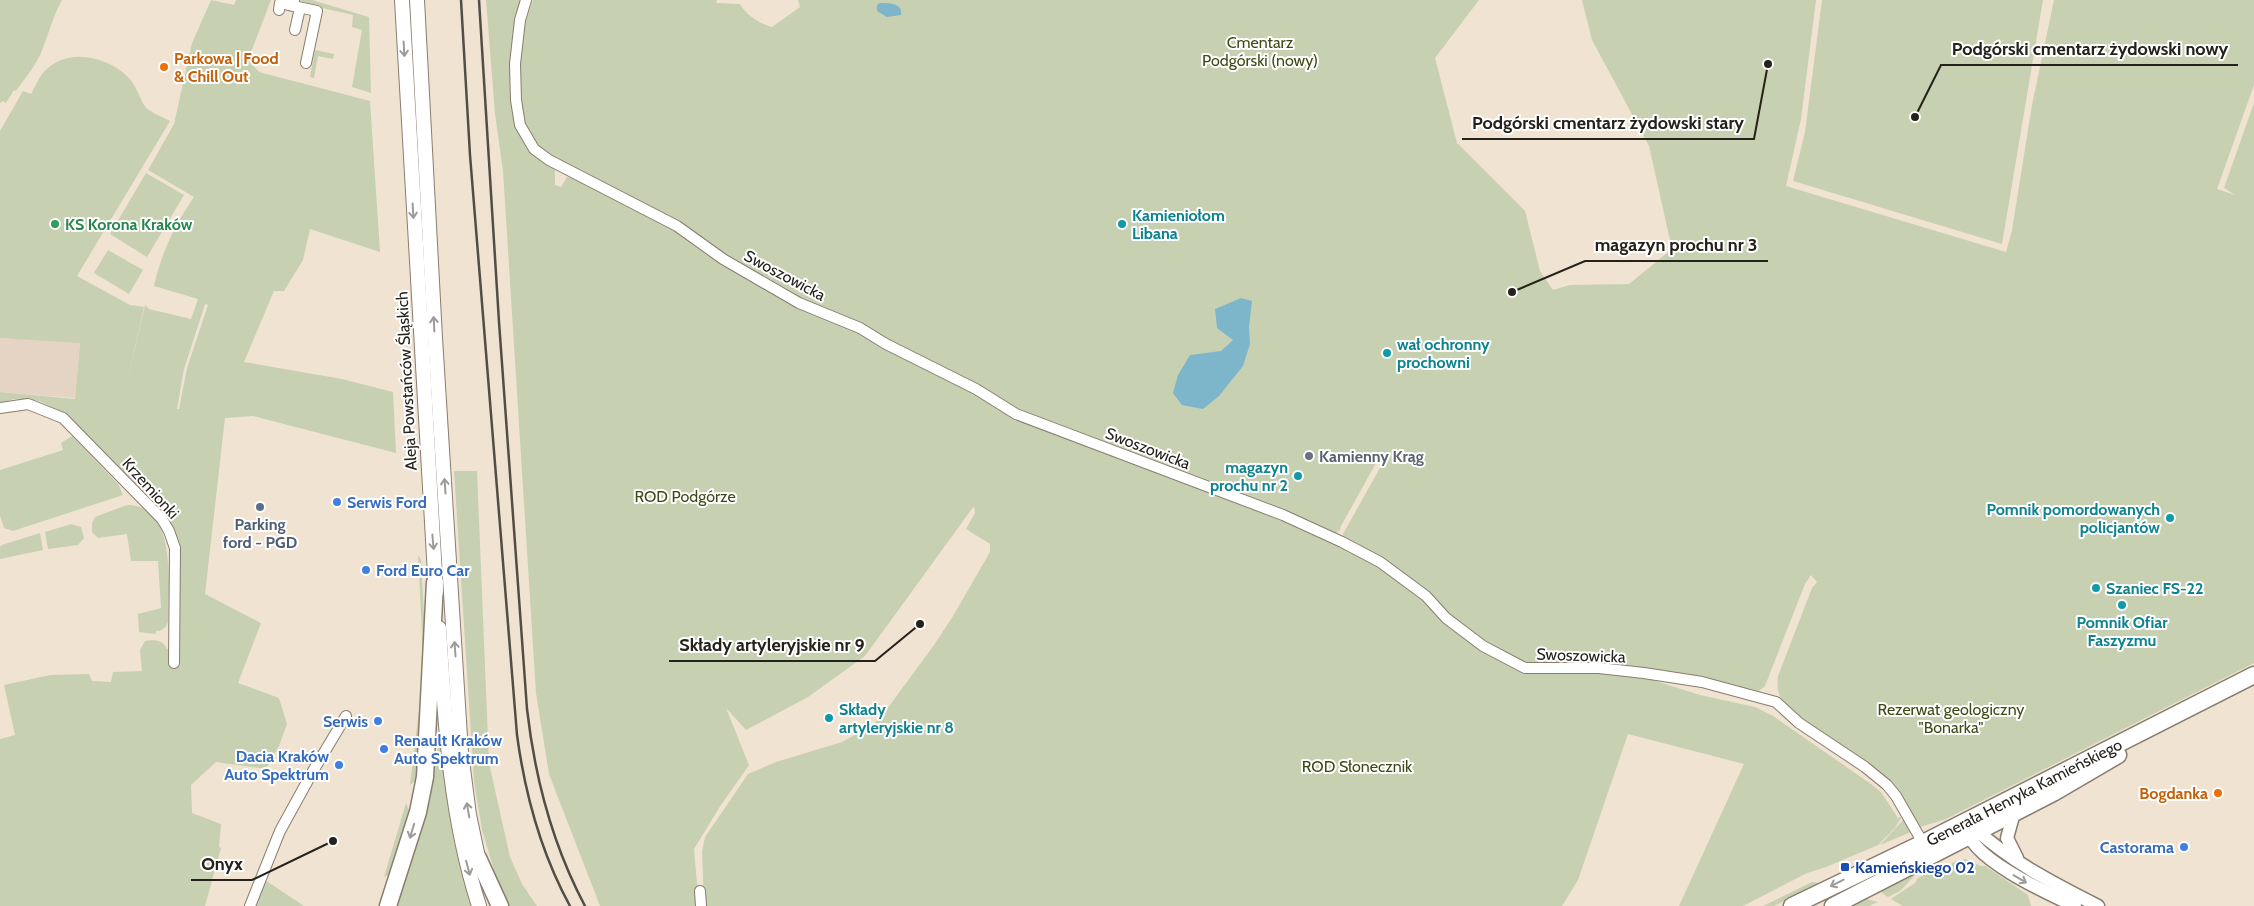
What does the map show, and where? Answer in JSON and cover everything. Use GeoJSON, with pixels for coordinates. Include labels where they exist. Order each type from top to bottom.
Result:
{"type":"FeatureCollection","features":[{"type":"Feature","properties":{"kind":"main road","name":"Aleja Powstańców Śląskich"},"geometry":{"type":"LineString","coordinates":[[402,0],[435,582],[450,775],[458,829],[478,906]]}},
{"type":"Feature","properties":{"kind":"main road","name":"Aleja Powstańców Śląskich"},"geometry":{"type":"LineString","coordinates":[[417,0],[435,328],[462,753],[466,799],[478,858],[491,906]]}},
{"type":"Feature","properties":{"kind":"main road"},"geometry":{"type":"LineString","coordinates":[[388,906],[418,812],[425,777],[435,582]]}},
{"type":"Feature","properties":{"kind":"main road","name":"Generała Henryka Kamieńskiego"},"geometry":{"type":"LineString","coordinates":[[1833,906],[2254,675]]}},
{"type":"Feature","properties":{"kind":"main road","name":"Generała Henryka Kamieńskiego"},"geometry":{"type":"LineString","coordinates":[[1792,906],[1923,843],[1971,829],[2014,813],[2124,752],[2254,687]]}},
{"type":"Feature","properties":{"kind":"main road"},"geometry":{"type":"LineString","coordinates":[[478,858],[500,906]]}},
{"type":"Feature","properties":{"kind":"street","name":"Swoszowicka"},"geometry":{"type":"LineString","coordinates":[[526,0],[520,20],[515,64],[518,114],[520,126],[528,143],[549,160],[676,226],[723,259],[799,303],[860,328],[886,344],[976,389],[1016,414],[1283,515],[1380,562],[1426,596],[1446,618],[1482,646],[1525,668],[1599,668],[1644,674],[1702,682],[1776,702],[1799,723],[1865,767],[1887,785],[1896,796],[1923,843]]}},
{"type":"Feature","properties":{"kind":"street"},"geometry":{"type":"LineString","coordinates":[[279,10],[280,3],[317,11],[306,63]]}},
{"type":"Feature","properties":{"kind":"street"},"geometry":{"type":"LineString","coordinates":[[295,30],[296,5]]}},
{"type":"Feature","properties":{"kind":"street","name":"Krzemionki"},"geometry":{"type":"LineString","coordinates":[[0,408],[28,404],[63,418],[162,519],[169,531],[174,548],[174,663]]}},
{"type":"Feature","properties":{"kind":"street"},"geometry":{"type":"LineString","coordinates":[[250,906],[280,831],[312,770],[346,716]]}},
{"type":"Feature","properties":{"kind":"street"},"geometry":{"type":"LineString","coordinates":[[2014,813],[2007,838],[2013,853],[2021,862]]}},
{"type":"Feature","properties":{"kind":"street"},"geometry":{"type":"LineString","coordinates":[[1971,829],[2064,889],[2098,906]]}},
{"type":"Feature","properties":{"kind":"street"},"geometry":{"type":"LineString","coordinates":[[1971,829],[1980,850],[2006,870],[2032,886],[2074,906]]}},
{"type":"Feature","properties":{"kind":"street"},"geometry":{"type":"LineString","coordinates":[[700,891],[700,906]]}},
{"type":"Feature","properties":{"kind":"shaded area"},"geometry":{"type":"Polygon","coordinates":[[[0,338],[80,342],[75,398],[0,392],[0,338]]]}},
{"type":"Feature","properties":{"kind":"green space"},"geometry":{"type":"Polygon","coordinates":[[[0,0],[62,0],[37,60],[6,103],[3,101],[0,103],[0,0]]]}},
{"type":"Feature","properties":{"kind":"green space"},"geometry":{"type":"Polygon","coordinates":[[[211,0],[234,5],[236,0],[271,0],[248,60],[259,72],[370,101],[380,252],[310,229],[303,260],[284,291],[274,291],[244,362],[342,379],[393,392],[396,453],[253,416],[225,418],[205,594],[261,623],[238,683],[279,698],[287,724],[279,746],[266,769],[216,762],[191,785],[192,813],[221,824],[219,847],[221,848],[205,906],[0,906],[0,739],[15,735],[4,685],[50,675],[89,674],[92,681],[111,682],[113,672],[142,671],[140,650],[145,641],[158,641],[167,649],[178,648],[179,549],[158,508],[64,413],[39,401],[14,399],[0,403],[0,392],[75,399],[80,343],[0,338],[0,131],[23,91],[31,94],[43,73],[57,62],[67,58],[78,57],[100,60],[120,71],[129,78],[146,108],[170,121],[77,276],[130,305],[144,307],[125,391],[145,305],[149,309],[191,319],[198,299],[154,286],[170,240],[194,197],[148,170],[174,124],[192,43],[211,0]],[[205,304],[184,369],[177,409],[179,409],[187,368],[208,305],[205,304]]]}},
{"type":"Feature","properties":{"kind":"green space"},"geometry":{"type":"Polygon","coordinates":[[[299,0],[312,0],[369,17],[371,93],[352,87],[362,30],[352,27],[353,15],[305,4],[299,0]]]}},
{"type":"Feature","properties":{"kind":"green space"},"geometry":{"type":"Polygon","coordinates":[[[486,0],[523,0],[516,22],[520,135],[536,156],[555,169],[555,185],[561,187],[567,177],[574,178],[629,205],[1027,423],[1123,461],[1136,465],[1146,465],[1324,536],[1334,544],[1339,543],[1372,560],[1525,671],[1592,673],[1646,678],[1700,695],[1755,707],[1773,716],[1871,784],[1881,792],[1898,818],[1902,816],[1895,828],[1878,845],[1807,873],[1743,906],[1679,906],[1744,764],[1628,734],[1578,880],[1562,906],[704,906],[702,852],[705,837],[748,774],[776,762],[842,742],[873,725],[934,645],[990,552],[990,544],[966,529],[975,513],[974,506],[865,656],[808,697],[746,730],[726,708],[749,765],[719,808],[694,849],[699,906],[600,906],[549,774],[536,693],[503,171],[495,114],[486,0]]]}},
{"type":"Feature","properties":{"kind":"green space"},"geometry":{"type":"Polygon","coordinates":[[[533,0],[717,0],[716,3],[740,4],[754,18],[772,27],[800,7],[798,0],[1479,0],[1435,58],[1457,143],[1525,211],[1540,271],[1553,290],[1570,285],[1629,284],[1672,249],[1649,146],[1592,40],[1582,0],[1816,0],[1801,119],[1786,186],[2006,252],[2012,230],[2032,105],[2054,0],[2254,0],[2254,85],[2217,189],[2235,195],[2224,188],[2254,103],[2254,663],[1946,819],[1920,827],[1896,789],[1794,715],[1780,697],[1778,676],[1812,588],[1817,582],[1811,575],[1805,584],[1765,686],[1759,691],[1693,678],[1522,664],[1499,653],[1344,540],[1343,534],[1386,457],[1381,454],[1341,529],[1332,536],[1033,420],[803,303],[544,154],[527,133],[521,112],[519,62],[522,31],[533,0]]]}},
{"type":"Feature","properties":{"kind":"green space"},"geometry":{"type":"Polygon","coordinates":[[[1822,0],[2043,0],[2002,244],[1793,181],[1805,132],[1822,0]]]}},
{"type":"Feature","properties":{"kind":"green space"},"geometry":{"type":"Polygon","coordinates":[[[315,50],[334,54],[333,59],[318,56],[314,78],[310,77],[315,50]]]}},
{"type":"Feature","properties":{"kind":"green space"},"geometry":{"type":"Polygon","coordinates":[[[146,173],[184,195],[147,257],[110,234],[146,173]]]}},
{"type":"Feature","properties":{"kind":"green space"},"geometry":{"type":"Polygon","coordinates":[[[108,250],[143,270],[129,294],[94,273],[108,250]]]}},
{"type":"Feature","properties":{"kind":"green space"},"geometry":{"type":"Polygon","coordinates":[[[72,436],[118,484],[123,495],[13,531],[4,528],[0,515],[0,470],[63,450],[61,443],[72,436]]]}},
{"type":"Feature","properties":{"kind":"green space"},"geometry":{"type":"Polygon","coordinates":[[[454,471],[477,471],[489,763],[510,857],[522,884],[537,906],[505,906],[482,830],[474,781],[454,471]]]}},
{"type":"Feature","properties":{"kind":"green space"},"geometry":{"type":"Polygon","coordinates":[[[127,505],[143,509],[155,518],[167,550],[168,622],[164,629],[156,631],[156,634],[139,632],[138,614],[161,608],[158,561],[131,561],[127,534],[98,538],[92,532],[92,523],[95,517],[127,505]]]}},
{"type":"Feature","properties":{"kind":"green space"},"geometry":{"type":"Polygon","coordinates":[[[71,524],[81,527],[84,538],[78,545],[48,549],[45,532],[71,524]]]}},
{"type":"Feature","properties":{"kind":"green space"},"geometry":{"type":"Polygon","coordinates":[[[40,533],[43,550],[0,559],[0,547],[2,545],[40,533]]]}},
{"type":"Feature","properties":{"kind":"green space"},"geometry":{"type":"Polygon","coordinates":[[[418,555],[421,560],[425,633],[422,682],[422,632],[418,555]]]}},
{"type":"Feature","properties":{"kind":"green space"},"geometry":{"type":"Polygon","coordinates":[[[421,693],[417,779],[410,785],[421,693]]]}},
{"type":"Feature","properties":{"kind":"green space"},"geometry":{"type":"Polygon","coordinates":[[[440,736],[474,906],[396,906],[428,804],[440,736]]]}},
{"type":"Feature","properties":{"kind":"green space"},"geometry":{"type":"Polygon","coordinates":[[[406,803],[413,820],[394,872],[384,877],[406,803]]]}},
{"type":"Feature","properties":{"kind":"green space"},"geometry":{"type":"Polygon","coordinates":[[[1904,819],[1911,832],[1880,845],[1904,819]]]}},
{"type":"Feature","properties":{"kind":"green space"},"geometry":{"type":"Polygon","coordinates":[[[1966,859],[1985,866],[2028,895],[2031,906],[1903,906],[1891,899],[1915,883],[1918,878],[1945,864],[1947,866],[1956,861],[1966,859]]]}},
{"type":"Feature","properties":{"kind":"green space"},"geometry":{"type":"Polygon","coordinates":[[[1916,874],[1900,891],[1888,897],[1879,891],[1916,874]]]}},
{"type":"Feature","properties":{"kind":"green space"},"geometry":{"type":"Polygon","coordinates":[[[265,880],[304,906],[255,906],[265,880]]]}},
{"type":"Feature","properties":{"kind":"green space"},"geometry":{"type":"Polygon","coordinates":[[[1812,882],[1820,883],[1774,906],[1763,906],[1812,882]]]}},
{"type":"Feature","properties":{"kind":"green space"},"geometry":{"type":"Polygon","coordinates":[[[1866,899],[1878,902],[1869,906],[1851,906],[1866,899]]]}},
{"type":"Feature","properties":{"kind":"water"},"geometry":{"type":"Polygon","coordinates":[[[880,3],[898,6],[901,15],[887,17],[877,11],[877,5],[880,3]]]}},
{"type":"Feature","properties":{"kind":"water"},"geometry":{"type":"Polygon","coordinates":[[[1241,298],[1252,301],[1249,327],[1250,344],[1243,366],[1219,396],[1203,409],[1182,405],[1173,393],[1178,375],[1190,355],[1221,351],[1233,340],[1217,328],[1215,309],[1241,298]]]}},
{"type":"Feature","properties":{"kind":"railway"},"geometry":{"type":"LineString","coordinates":[[461,0],[470,155],[517,735],[520,757],[536,823],[551,865],[570,906]]}},
{"type":"Feature","properties":{"kind":"railway"},"geometry":{"type":"LineString","coordinates":[[479,0],[499,322],[530,735],[540,786],[554,835],[573,883],[585,906]]}},
{"type":"Feature","properties":{"kind":"place","name":"Podgórski cmentarz żydowski stary"},"geometry":{"type":"Point","coordinates":[1768,64]}},
{"type":"Feature","properties":{"kind":"place","name":"Parkowa | Food & Chill Out"},"geometry":{"type":"Point","coordinates":[164,67]}},
{"type":"Feature","properties":{"kind":"place","name":"Podgórski cmentarz żydowski nowy"},"geometry":{"type":"Point","coordinates":[1915,117]}},
{"type":"Feature","properties":{"kind":"place","name":"KS Korona Kraków"},"geometry":{"type":"Point","coordinates":[55,224]}},
{"type":"Feature","properties":{"kind":"place","name":"Kamieniołom Libana"},"geometry":{"type":"Point","coordinates":[1122,224]}},
{"type":"Feature","properties":{"kind":"place","name":"magazyn prochu nr 3"},"geometry":{"type":"Point","coordinates":[1512,292]}},
{"type":"Feature","properties":{"kind":"place","name":"wał ochronny prochowni"},"geometry":{"type":"Point","coordinates":[1387,353]}},
{"type":"Feature","properties":{"kind":"place","name":"Kamienny Krąg"},"geometry":{"type":"Point","coordinates":[1309,456]}},
{"type":"Feature","properties":{"kind":"place","name":"magazyn prochu nr 2"},"geometry":{"type":"Point","coordinates":[1298,476]}},
{"type":"Feature","properties":{"kind":"place","name":"Serwis Ford"},"geometry":{"type":"Point","coordinates":[337,502]}},
{"type":"Feature","properties":{"kind":"place","name":"Parking ford - PGD"},"geometry":{"type":"Point","coordinates":[260,507]}},
{"type":"Feature","properties":{"kind":"place","name":"Pomnik pomordowanych policjantów"},"geometry":{"type":"Point","coordinates":[2170,518]}},
{"type":"Feature","properties":{"kind":"place","name":"Ford Euro Car"},"geometry":{"type":"Point","coordinates":[366,570]}},
{"type":"Feature","properties":{"kind":"place","name":"Szaniec FS-22"},"geometry":{"type":"Point","coordinates":[2096,588]}},
{"type":"Feature","properties":{"kind":"place","name":"Pomnik Ofiar Faszyzmu"},"geometry":{"type":"Point","coordinates":[2122,605]}},
{"type":"Feature","properties":{"kind":"place","name":"Składy artyleryjskie nr 9"},"geometry":{"type":"Point","coordinates":[920,624]}},
{"type":"Feature","properties":{"kind":"place","name":"Składy artyleryjskie nr 8"},"geometry":{"type":"Point","coordinates":[829,718]}},
{"type":"Feature","properties":{"kind":"place","name":"Serwis"},"geometry":{"type":"Point","coordinates":[378,721]}},
{"type":"Feature","properties":{"kind":"place","name":"Renault Kraków Auto Spektrum"},"geometry":{"type":"Point","coordinates":[384,749]}},
{"type":"Feature","properties":{"kind":"place","name":"Dacia Kraków Auto Spektrum"},"geometry":{"type":"Point","coordinates":[339,765]}},
{"type":"Feature","properties":{"kind":"place","name":"Bogdanka"},"geometry":{"type":"Point","coordinates":[2218,793]}},
{"type":"Feature","properties":{"kind":"place","name":"Onyx"},"geometry":{"type":"Point","coordinates":[333,841]}},
{"type":"Feature","properties":{"kind":"place","name":"Castorama"},"geometry":{"type":"Point","coordinates":[2184,847]}},
{"type":"Feature","properties":{"kind":"place","name":"Kamieńskiego 02"},"geometry":{"type":"Point","coordinates":[1845,867]}},
{"type":"Feature","properties":{"kind":"park label","name":"Cmentarz Podgórski (nowy)"},"geometry":{"type":"Point","coordinates":[1260,51]}},
{"type":"Feature","properties":{"kind":"park label","name":"ROD Podgórze"},"geometry":{"type":"Point","coordinates":[685,496]}},
{"type":"Feature","properties":{"kind":"park label","name":"Rezerwat geologiczny \"Bonarka\""},"geometry":{"type":"Point","coordinates":[1951,718]}},
{"type":"Feature","properties":{"kind":"park label","name":"ROD Słonecznik"},"geometry":{"type":"Point","coordinates":[1357,766]}}]}
